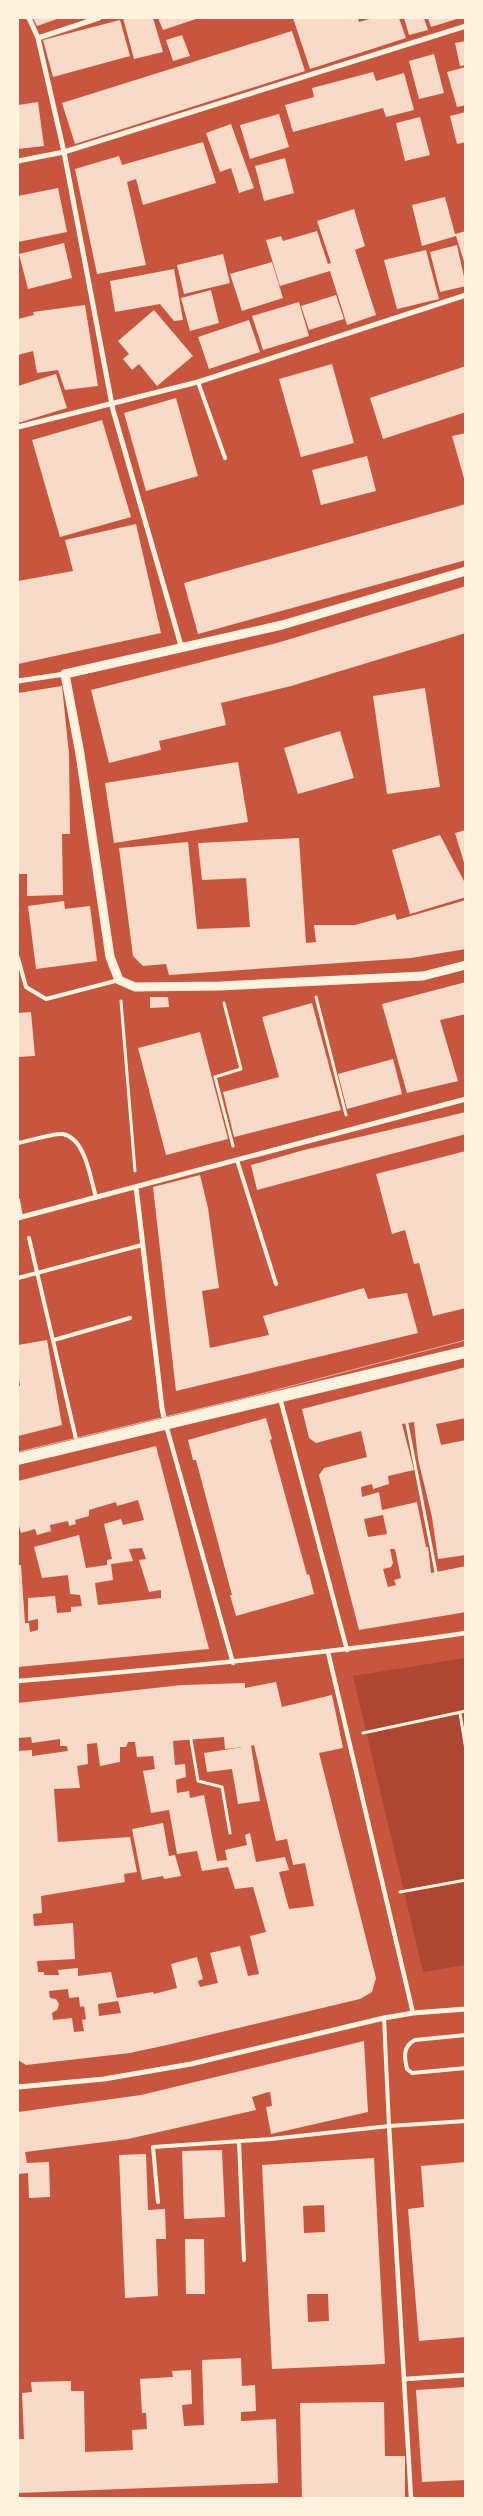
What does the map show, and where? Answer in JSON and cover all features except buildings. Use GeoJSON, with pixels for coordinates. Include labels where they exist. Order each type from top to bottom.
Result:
{"type":"FeatureCollection","features":[{"type":"Feature","properties":{"kind":"main road"},"geometry":{"type":"LineString","coordinates":[[18,1459],[466,1352]]}},
{"type":"Feature","properties":{"kind":"street"},"geometry":{"type":"LineString","coordinates":[[28,18],[38,38],[64,152],[112,404],[182,649]]}},
{"type":"Feature","properties":{"kind":"street"},"geometry":{"type":"LineString","coordinates":[[38,38],[99,18]]}},
{"type":"Feature","properties":{"kind":"street"},"geometry":{"type":"LineString","coordinates":[[18,161],[64,152],[466,26]]}},
{"type":"Feature","properties":{"kind":"street"},"geometry":{"type":"LineString","coordinates":[[18,427],[198,382],[466,295]]}},
{"type":"Feature","properties":{"kind":"street"},"geometry":{"type":"LineString","coordinates":[[18,681],[65,674],[282,625],[466,571]]}},
{"type":"Feature","properties":{"kind":"street"},"geometry":{"type":"LineString","coordinates":[[65,674],[80,754],[110,957],[119,980],[135,987],[220,986],[423,976],[466,966]]}},
{"type":"Feature","properties":{"kind":"street"},"geometry":{"type":"LineString","coordinates":[[19,1217],[466,1099]]}},
{"type":"Feature","properties":{"kind":"street"},"geometry":{"type":"LineString","coordinates":[[136,1187],[162,1408],[233,1663]]}},
{"type":"Feature","properties":{"kind":"street"},"geometry":{"type":"LineString","coordinates":[[279,1397],[347,1650]]}},
{"type":"Feature","properties":{"kind":"street"},"geometry":{"type":"LineString","coordinates":[[18,1681],[233,1663],[347,1650],[466,1633]]}},
{"type":"Feature","properties":{"kind":"street"},"geometry":{"type":"LineString","coordinates":[[328,1652],[413,2013]]}},
{"type":"Feature","properties":{"kind":"street"},"geometry":{"type":"LineString","coordinates":[[18,2087],[104,2079],[191,2064],[384,2018],[413,2013],[466,2009]]}},
{"type":"Feature","properties":{"kind":"street"},"geometry":{"type":"LineString","coordinates":[[389,2126],[406,2379],[411,2498]]}},
{"type":"Feature","properties":{"kind":"street"},"geometry":{"type":"LineString","coordinates":[[406,2379],[466,2375]]}},
{"type":"Feature","properties":{"kind":"lane"},"geometry":{"type":"LineString","coordinates":[[198,382],[225,458]]}},
{"type":"Feature","properties":{"kind":"lane"},"geometry":{"type":"LineString","coordinates":[[18,958],[26,987],[46,999],[119,980]]}},
{"type":"Feature","properties":{"kind":"lane"},"geometry":{"type":"LineString","coordinates":[[18,1143],[62,1134],[75,1139],[80,1147],[96,1197]]}},
{"type":"Feature","properties":{"kind":"lane"},"geometry":{"type":"LineString","coordinates":[[237,1160],[276,1284]]}},
{"type":"Feature","properties":{"kind":"lane"},"geometry":{"type":"LineString","coordinates":[[18,1200],[19,1217]]}},
{"type":"Feature","properties":{"kind":"lane"},"geometry":{"type":"LineString","coordinates":[[29,1238],[78,1445]]}},
{"type":"Feature","properties":{"kind":"lane"},"geometry":{"type":"LineString","coordinates":[[18,1278],[142,1245]]}},
{"type":"Feature","properties":{"kind":"lane"},"geometry":{"type":"LineString","coordinates":[[54,1340],[130,1318]]}},
{"type":"Feature","properties":{"kind":"lane"},"geometry":{"type":"LineString","coordinates":[[384,2018],[389,2126]]}},
{"type":"Feature","properties":{"kind":"lane"},"geometry":{"type":"LineString","coordinates":[[466,2035],[414,2040],[408,2044],[405,2052],[407,2069],[412,2072],[466,2068]]}},
{"type":"Feature","properties":{"kind":"lane"},"geometry":{"type":"LineString","coordinates":[[158,2202],[153,2147],[466,2121]]}},
{"type":"Feature","properties":{"kind":"lane"},"geometry":{"type":"LineString","coordinates":[[239,2141],[244,2260]]}},
{"type":"Feature","properties":{"kind":"path"},"geometry":{"type":"LineString","coordinates":[[119,980],[136,1187]]}},
{"type":"Feature","properties":{"kind":"path"},"geometry":{"type":"LineString","coordinates":[[312,981],[350,1130]]}},
{"type":"Feature","properties":{"kind":"path"},"geometry":{"type":"LineString","coordinates":[[220,986],[241,1069],[215,1077],[237,1160]]}},
{"type":"Feature","properties":{"kind":"path"},"geometry":{"type":"LineString","coordinates":[[407,1424],[436,1572]]}},
{"type":"Feature","properties":{"kind":"path"},"geometry":{"type":"LineString","coordinates":[[347,1736],[466,1712]]}},
{"type":"Feature","properties":{"kind":"path"},"geometry":{"type":"LineString","coordinates":[[460,1713],[466,1750]]}},
{"type":"Feature","properties":{"kind":"path"},"geometry":{"type":"LineString","coordinates":[[191,1740],[198,1781],[222,1787],[230,1833]]}},
{"type":"Feature","properties":{"kind":"path"},"geometry":{"type":"LineString","coordinates":[[385,1894],[466,1880]]}},
{"type":"Feature","properties":{"kind":"shaded area"},"geometry":{"type":"Polygon","coordinates":[[[465,1658],[465,1965],[423,1972],[353,1676],[465,1658]]]}},
{"type":"Feature","properties":{"kind":"tram line"},"geometry":{"type":"LineString","coordinates":[[18,1452],[257,1395],[466,1340]]}}]}
